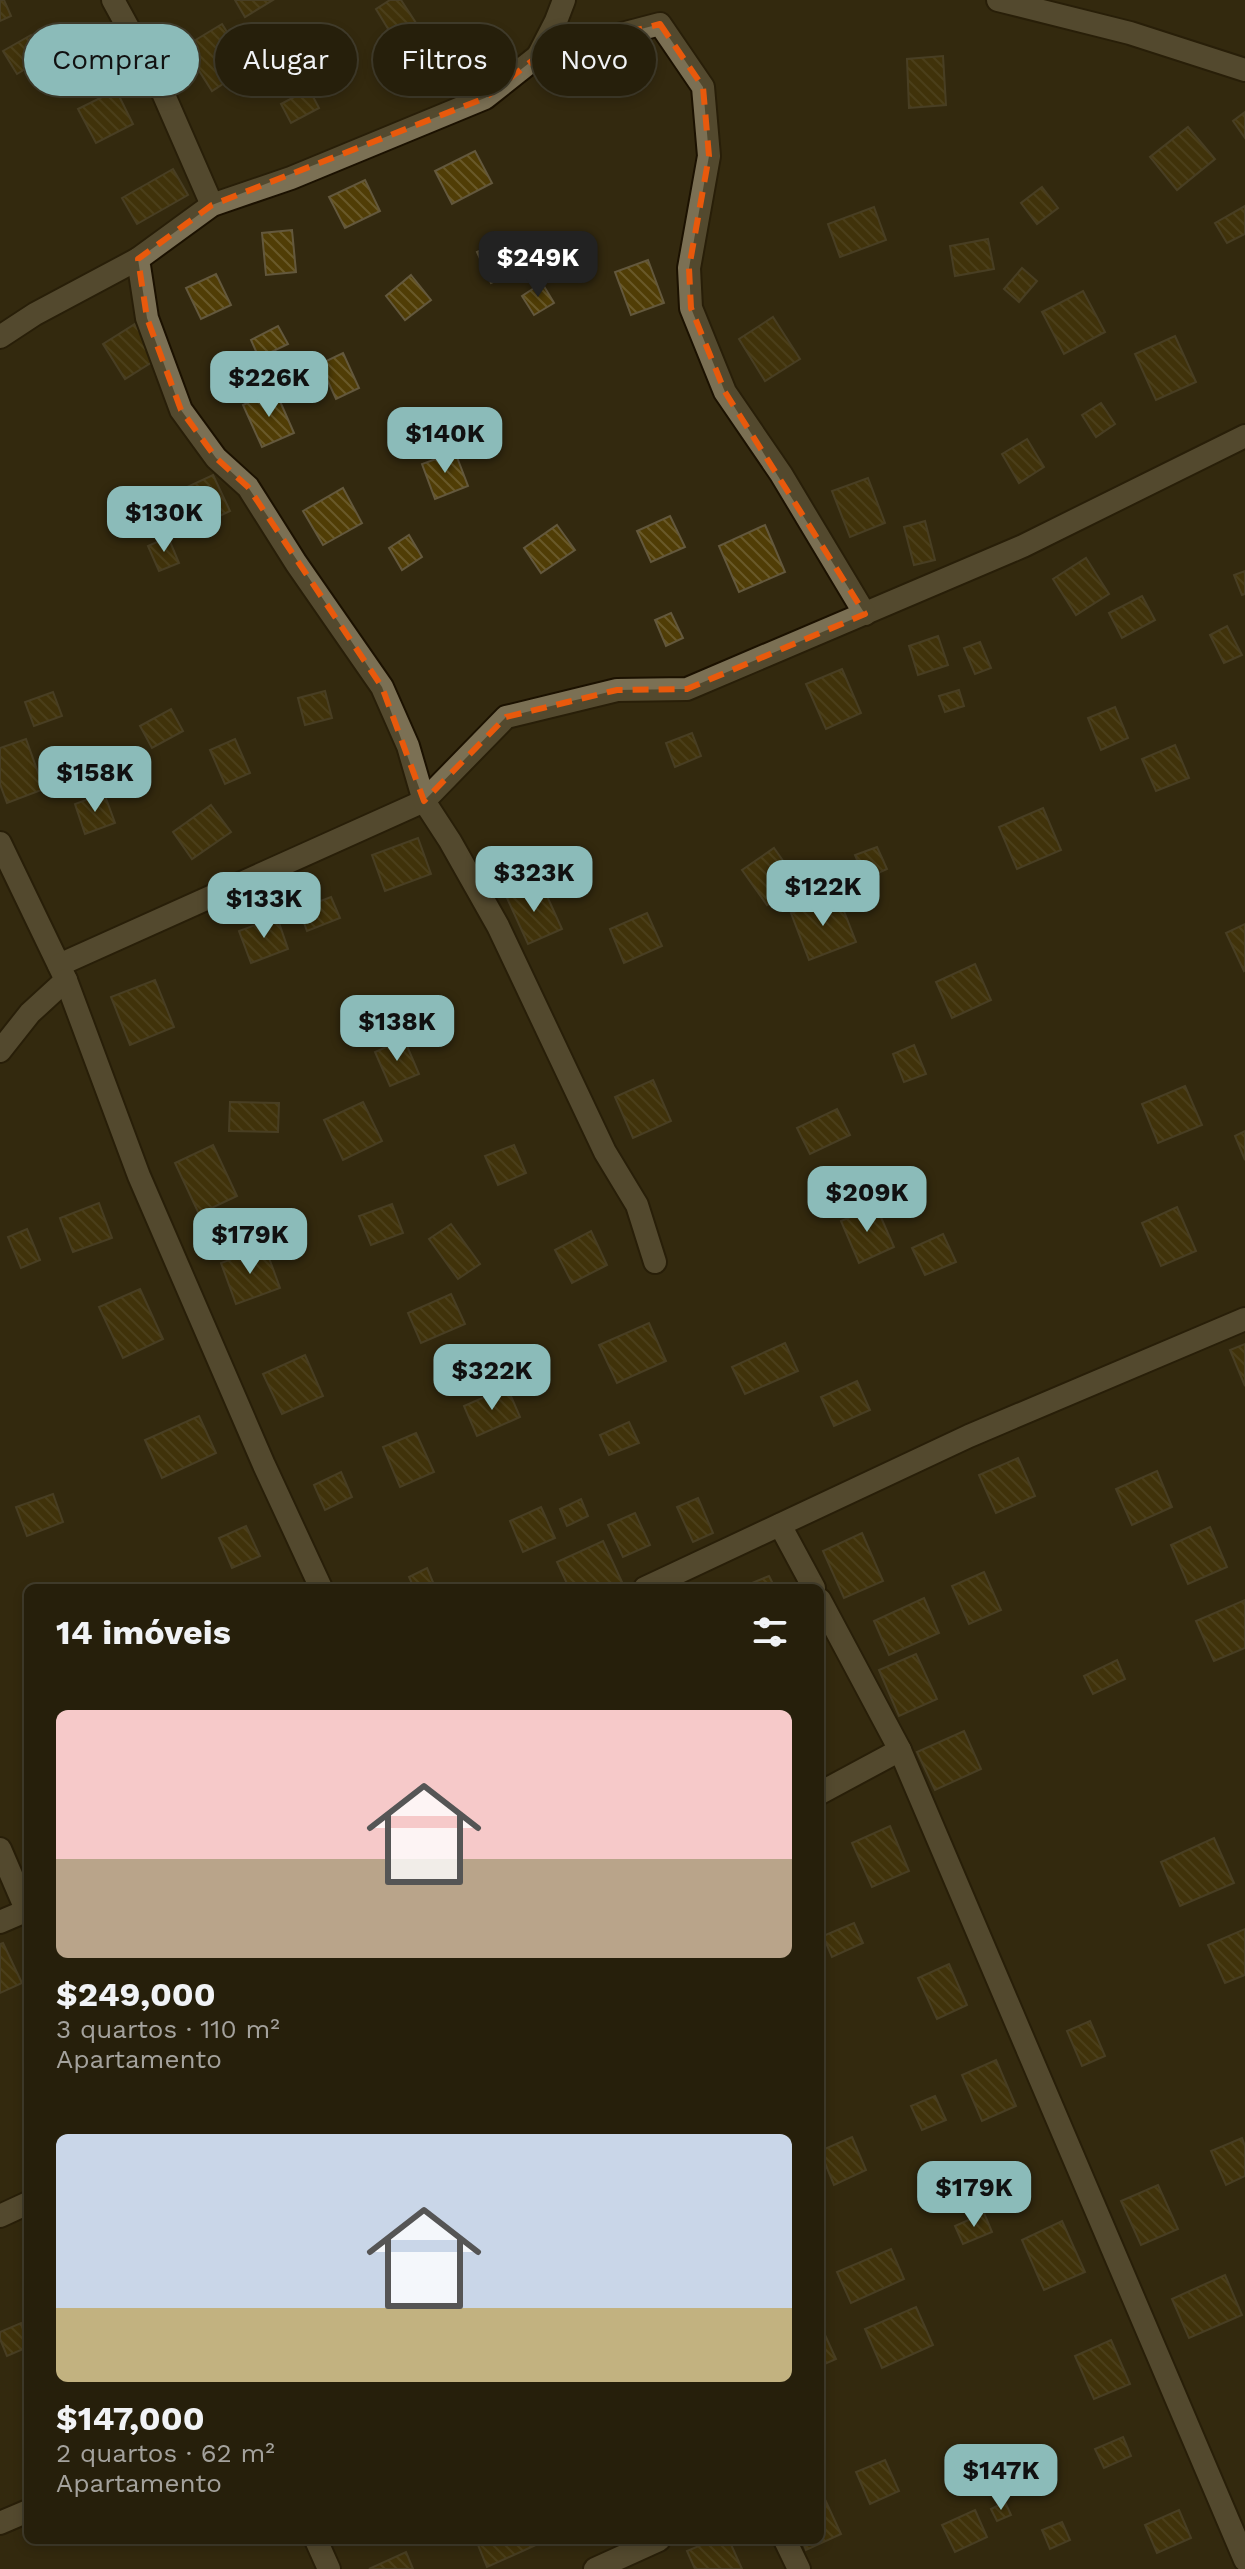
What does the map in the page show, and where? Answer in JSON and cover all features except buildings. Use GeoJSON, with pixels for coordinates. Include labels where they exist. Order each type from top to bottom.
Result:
{"type":"FeatureCollection","features":[{"type":"Feature","properties":{"kind":"street"},"geometry":{"type":"LineString","coordinates":[[113,0],[160,86],[212,205]]}},
{"type":"Feature","properties":{"kind":"street"},"geometry":{"type":"LineString","coordinates":[[553,24],[564,0]]}},
{"type":"Feature","properties":{"kind":"street"},"geometry":{"type":"LineString","coordinates":[[998,0],[1130,33],[1245,70]]}},
{"type":"Feature","properties":{"kind":"street"},"geometry":{"type":"LineString","coordinates":[[656,25],[660,24],[703,87],[709,156],[689,268],[691,308],[725,392],[781,474],[865,614]]}},
{"type":"Feature","properties":{"kind":"street"},"geometry":{"type":"LineString","coordinates":[[0,337],[35,314],[138,259],[212,205],[291,178],[485,98],[532,61]]}},
{"type":"Feature","properties":{"kind":"street"},"geometry":{"type":"LineString","coordinates":[[138,259],[147,318],[181,410],[216,458],[248,487],[296,563],[382,687],[408,746],[424,801],[498,926],[605,1152],[637,1205],[655,1262]]}},
{"type":"Feature","properties":{"kind":"street"},"geometry":{"type":"LineString","coordinates":[[0,1051],[63,972],[424,801],[506,717],[617,690],[687,689],[1023,546],[1245,436]]}},
{"type":"Feature","properties":{"kind":"street"},"geometry":{"type":"LineString","coordinates":[[0,843],[63,972],[139,1176],[319,1584]]}},
{"type":"Feature","properties":{"kind":"street"},"geometry":{"type":"LineString","coordinates":[[654,1584],[969,1436],[1245,1319]]}},
{"type":"Feature","properties":{"kind":"street"},"geometry":{"type":"LineString","coordinates":[[780,1525],[812,1584]]}},
{"type":"Feature","properties":{"kind":"street"},"geometry":{"type":"LineString","coordinates":[[824,1608],[900,1750],[1245,2560]]}},
{"type":"Feature","properties":{"kind":"street"},"geometry":{"type":"LineString","coordinates":[[824,1791],[900,1750]]}},
{"type":"Feature","properties":{"kind":"street"},"geometry":{"type":"LineString","coordinates":[[0,1849],[24,1904]]}},
{"type":"Feature","properties":{"kind":"street"},"geometry":{"type":"LineString","coordinates":[[0,1922],[24,1912]]}},
{"type":"Feature","properties":{"kind":"street"},"geometry":{"type":"LineString","coordinates":[[0,2216],[24,2205]]}},
{"type":"Feature","properties":{"kind":"street"},"geometry":{"type":"LineString","coordinates":[[0,2523],[24,2513]]}},
{"type":"Feature","properties":{"kind":"street"},"geometry":{"type":"LineString","coordinates":[[318,2544],[329,2569]]}},
{"type":"Feature","properties":{"kind":"street"},"geometry":{"type":"LineString","coordinates":[[595,2569],[650,2544]]}},
{"type":"Feature","properties":{"kind":"street"},"geometry":{"type":"LineString","coordinates":[[787,2544],[799,2569]]}},
{"type":"Feature","properties":{"kind":"highlighted area"},"geometry":{"type":"Polygon","coordinates":[[[660,24],[703,87],[709,156],[689,268],[691,308],[725,392],[865,614],[687,689],[617,690],[506,717],[424,801],[382,687],[248,487],[216,458],[181,410],[147,318],[138,259],[212,205],[485,98],[538,56],[660,24]]]}}]}
